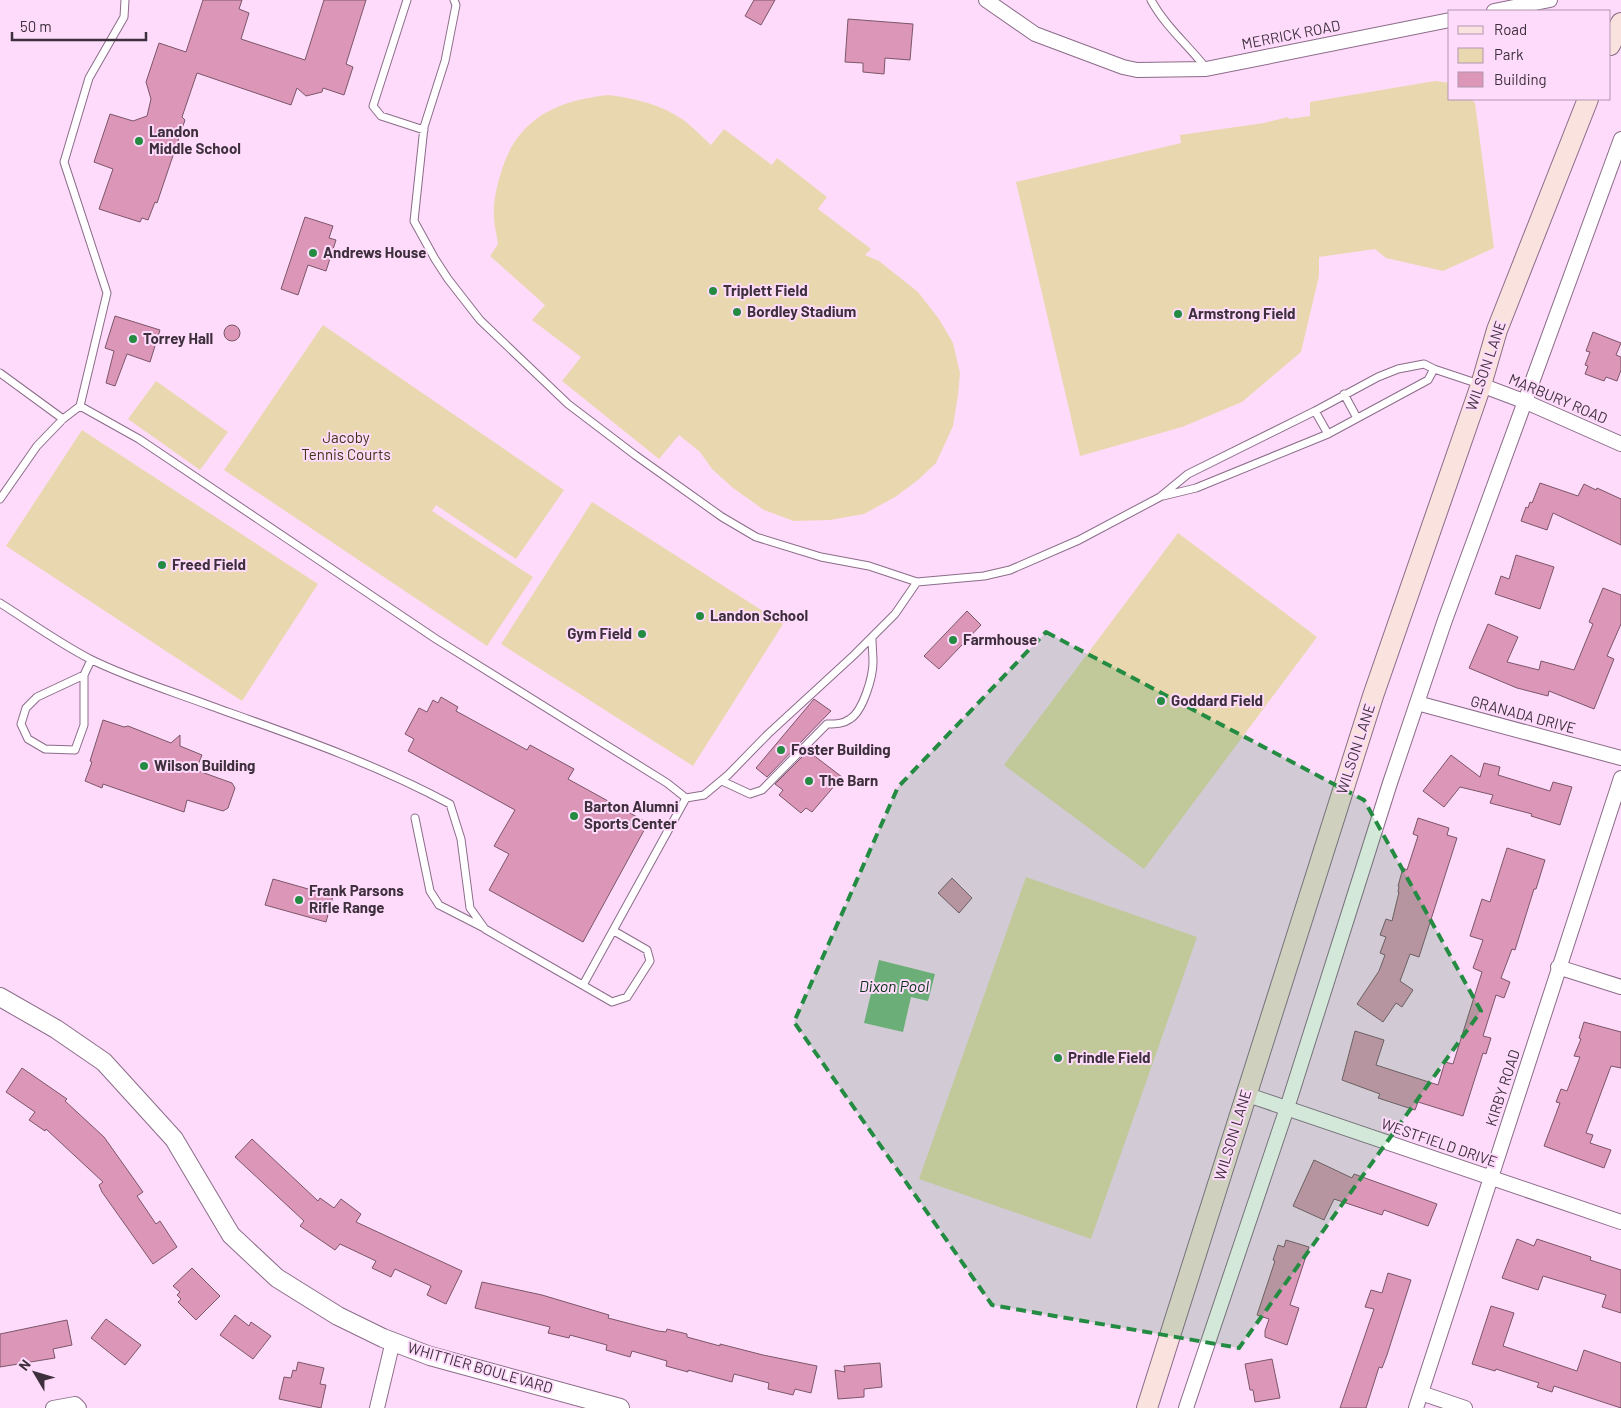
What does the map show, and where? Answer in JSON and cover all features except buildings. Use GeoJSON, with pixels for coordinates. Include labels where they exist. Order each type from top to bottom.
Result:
{"type":"FeatureCollection","features":[{"type":"Feature","properties":{"kind":"main road"},"geometry":{"type":"LineString","coordinates":[[1611,43],[1621,23]]}},
{"type":"Feature","properties":{"kind":"main road","name":"WILSON LANE"},"geometry":{"type":"LineString","coordinates":[[1147,1408],[1372,696],[1481,385],[1497,330],[1588,100]]}},
{"type":"Feature","properties":{"kind":"street","name":"MERRICK ROAD"},"geometry":{"type":"LineString","coordinates":[[986,0],[1035,34],[1123,67],[1137,70],[1206,69],[1448,20]]}},
{"type":"Feature","properties":{"kind":"street"},"geometry":{"type":"LineString","coordinates":[[1499,10],[1550,0]]}},
{"type":"Feature","properties":{"kind":"street"},"geometry":{"type":"LineString","coordinates":[[1186,1408],[1287,1108],[1445,620],[1621,139]]}},
{"type":"Feature","properties":{"kind":"street","name":"MARBURY ROAD"},"geometry":{"type":"LineString","coordinates":[[1481,385],[1526,402],[1621,444]]}},
{"type":"Feature","properties":{"kind":"street","name":"GRANADA DRIVE"},"geometry":{"type":"LineString","coordinates":[[1417,703],[1621,758]]}},
{"type":"Feature","properties":{"kind":"street","name":"KIRBY ROAD"},"geometry":{"type":"LineString","coordinates":[[1416,1408],[1621,778]]}},
{"type":"Feature","properties":{"kind":"street"},"geometry":{"type":"LineString","coordinates":[[1558,967],[1621,987]]}},
{"type":"Feature","properties":{"kind":"street","name":"WHITTIER BOULEVARD"},"geometry":{"type":"LineString","coordinates":[[0,997],[56,1029],[104,1062],[174,1139],[231,1235],[277,1278],[338,1316],[430,1356],[615,1407]]}},
{"type":"Feature","properties":{"kind":"street","name":"WESTFIELD DRIVE"},"geometry":{"type":"LineString","coordinates":[[1246,1094],[1621,1222]]}},
{"type":"Feature","properties":{"kind":"street"},"geometry":{"type":"LineString","coordinates":[[377,1408],[393,1341]]}},
{"type":"Feature","properties":{"kind":"street"},"geometry":{"type":"LineString","coordinates":[[1421,1393],[1466,1408]]}},
{"type":"Feature","properties":{"kind":"street"},"geometry":{"type":"LineString","coordinates":[[53,1408],[75,1404],[79,1408]]}},
{"type":"Feature","properties":{"kind":"lane"},"geometry":{"type":"LineString","coordinates":[[0,499],[37,446],[63,419],[80,406],[107,293],[64,162],[89,78],[124,16],[125,0]]}},
{"type":"Feature","properties":{"kind":"lane"},"geometry":{"type":"LineString","coordinates":[[407,0],[372,106],[381,116],[424,130]]}},
{"type":"Feature","properties":{"kind":"lane"},"geometry":{"type":"LineString","coordinates":[[454,0],[456,5],[445,61],[424,130],[414,220],[430,251],[448,279],[480,320],[568,404],[722,518],[756,538],[821,556],[869,566],[917,582],[984,576],[1010,570],[1079,540],[1160,497],[1188,474],[1315,411],[1378,377],[1424,364],[1481,385]]}},
{"type":"Feature","properties":{"kind":"lane"},"geometry":{"type":"LineString","coordinates":[[1151,0],[1162,20],[1192,51],[1206,69]]}},
{"type":"Feature","properties":{"kind":"lane"},"geometry":{"type":"LineString","coordinates":[[1160,497],[1196,488],[1328,434],[1428,380],[1434,369]]}},
{"type":"Feature","properties":{"kind":"lane"},"geometry":{"type":"LineString","coordinates":[[0,373],[63,419]]}},
{"type":"Feature","properties":{"kind":"lane"},"geometry":{"type":"LineString","coordinates":[[1344,394],[1357,418]]}},
{"type":"Feature","properties":{"kind":"lane"},"geometry":{"type":"LineString","coordinates":[[80,406],[139,439],[436,640],[666,783],[686,798],[704,795],[722,780],[768,734],[872,638],[895,614],[917,582]]}},
{"type":"Feature","properties":{"kind":"lane"},"geometry":{"type":"LineString","coordinates":[[1315,411],[1328,434]]}},
{"type":"Feature","properties":{"kind":"lane"},"geometry":{"type":"LineString","coordinates":[[0,603],[91,660],[159,687],[342,753],[417,786],[450,804],[461,839],[470,908],[485,929]]}},
{"type":"Feature","properties":{"kind":"lane"},"geometry":{"type":"LineString","coordinates":[[722,780],[750,794],[762,790],[827,724],[839,724],[850,719],[858,712],[865,698],[873,663],[872,638]]}},
{"type":"Feature","properties":{"kind":"lane"},"geometry":{"type":"LineString","coordinates":[[84,675],[37,697],[26,708],[21,724],[28,740],[45,749],[75,750],[84,725],[84,675],[91,660]]}},
{"type":"Feature","properties":{"kind":"lane"},"geometry":{"type":"LineString","coordinates":[[583,985],[686,798]]}},
{"type":"Feature","properties":{"kind":"lane"},"geometry":{"type":"LineString","coordinates":[[415,818],[430,891],[439,905],[485,929],[612,1002],[627,997],[650,961],[647,950],[614,931]]}},
{"type":"Feature","properties":{"kind":"highlighted area"},"geometry":{"type":"Polygon","coordinates":[[[1046,632],[1364,800],[1481,1011],[1239,1348],[992,1305],[794,1022],[898,787],[1046,632]]]}},
{"type":"Feature","properties":{"kind":"green space","name":"Armstrong Field"},"geometry":{"type":"Polygon","coordinates":[[[1435,81],[1448,83],[1448,100],[1472,100],[1475,103],[1494,248],[1443,271],[1386,258],[1375,249],[1319,257],[1319,276],[1301,352],[1242,402],[1182,427],[1080,456],[1016,182],[1181,143],[1180,135],[1264,123],[1288,117],[1289,119],[1310,116],[1310,102],[1435,81]]]}},
{"type":"Feature","properties":{"kind":"green space","name":"Bordley Stadium"},"geometry":{"type":"Polygon","coordinates":[[[608,95],[637,100],[664,109],[686,122],[711,145],[724,129],[772,165],[777,158],[827,197],[818,209],[871,249],[865,255],[879,261],[918,292],[939,319],[953,343],[960,373],[953,426],[936,463],[918,480],[895,497],[864,514],[830,520],[794,521],[764,510],[733,488],[712,469],[700,452],[679,435],[659,459],[562,381],[581,357],[532,320],[545,305],[490,256],[498,244],[494,220],[495,196],[507,157],[527,127],[554,108],[570,102],[608,95]]]}},
{"type":"Feature","properties":{"kind":"green space","name":"Jacoby Tennis Courts"},"geometry":{"type":"Polygon","coordinates":[[[323,325],[564,490],[516,559],[436,505],[432,511],[533,577],[487,646],[224,470],[323,325]]]}},
{"type":"Feature","properties":{"kind":"green space"},"geometry":{"type":"Polygon","coordinates":[[[156,381],[228,432],[200,470],[128,419],[156,381]]]}},
{"type":"Feature","properties":{"kind":"green space","name":"Freed Field"},"geometry":{"type":"Polygon","coordinates":[[[82,430],[318,584],[242,701],[6,546],[82,430]]]}},
{"type":"Feature","properties":{"kind":"green space","name":"Gym Field"},"geometry":{"type":"Polygon","coordinates":[[[592,502],[783,624],[693,766],[501,644],[592,502]]]}},
{"type":"Feature","properties":{"kind":"green space","name":"Goddard Field"},"geometry":{"type":"Polygon","coordinates":[[[1178,533],[1317,637],[1144,869],[1004,765],[1178,533]]]}},
{"type":"Feature","properties":{"kind":"green space","name":"Prindle Field"},"geometry":{"type":"Polygon","coordinates":[[[1026,877],[1197,937],[1091,1239],[919,1179],[1026,877]]]}},
{"type":"Feature","properties":{"kind":"water","name":"Dixon Pool"},"geometry":{"type":"Polygon","coordinates":[[[879,960],[935,974],[928,1001],[911,997],[903,1032],[864,1023],[879,960]]]}},
{"type":"Feature","properties":{"kind":"place","name":"Landon Middle School"},"geometry":{"type":"Point","coordinates":[139,141]}},
{"type":"Feature","properties":{"kind":"place","name":"Andrews House"},"geometry":{"type":"Point","coordinates":[313,253]}},
{"type":"Feature","properties":{"kind":"place","name":"Triplett Field"},"geometry":{"type":"Point","coordinates":[713,291]}},
{"type":"Feature","properties":{"kind":"place","name":"Bordley Stadium"},"geometry":{"type":"Point","coordinates":[737,312]}},
{"type":"Feature","properties":{"kind":"place","name":"Armstrong Field"},"geometry":{"type":"Point","coordinates":[1178,314]}},
{"type":"Feature","properties":{"kind":"place","name":"Torrey Hall"},"geometry":{"type":"Point","coordinates":[133,339]}},
{"type":"Feature","properties":{"kind":"place","name":"Freed Field"},"geometry":{"type":"Point","coordinates":[162,565]}},
{"type":"Feature","properties":{"kind":"place","name":"Landon School"},"geometry":{"type":"Point","coordinates":[700,616]}},
{"type":"Feature","properties":{"kind":"place","name":"Gym Field"},"geometry":{"type":"Point","coordinates":[642,634]}},
{"type":"Feature","properties":{"kind":"place","name":"Farmhouse"},"geometry":{"type":"Point","coordinates":[953,640]}},
{"type":"Feature","properties":{"kind":"place","name":"Goddard Field"},"geometry":{"type":"Point","coordinates":[1161,701]}},
{"type":"Feature","properties":{"kind":"place","name":"Foster Building"},"geometry":{"type":"Point","coordinates":[781,750]}},
{"type":"Feature","properties":{"kind":"place","name":"Wilson Building"},"geometry":{"type":"Point","coordinates":[144,766]}},
{"type":"Feature","properties":{"kind":"place","name":"The Barn"},"geometry":{"type":"Point","coordinates":[809,781]}},
{"type":"Feature","properties":{"kind":"place","name":"Barton Alumni Sports Center"},"geometry":{"type":"Point","coordinates":[574,816]}},
{"type":"Feature","properties":{"kind":"place","name":"Frank Parsons Rifle Range"},"geometry":{"type":"Point","coordinates":[299,900]}},
{"type":"Feature","properties":{"kind":"place","name":"Prindle Field"},"geometry":{"type":"Point","coordinates":[1058,1058]}}]}
